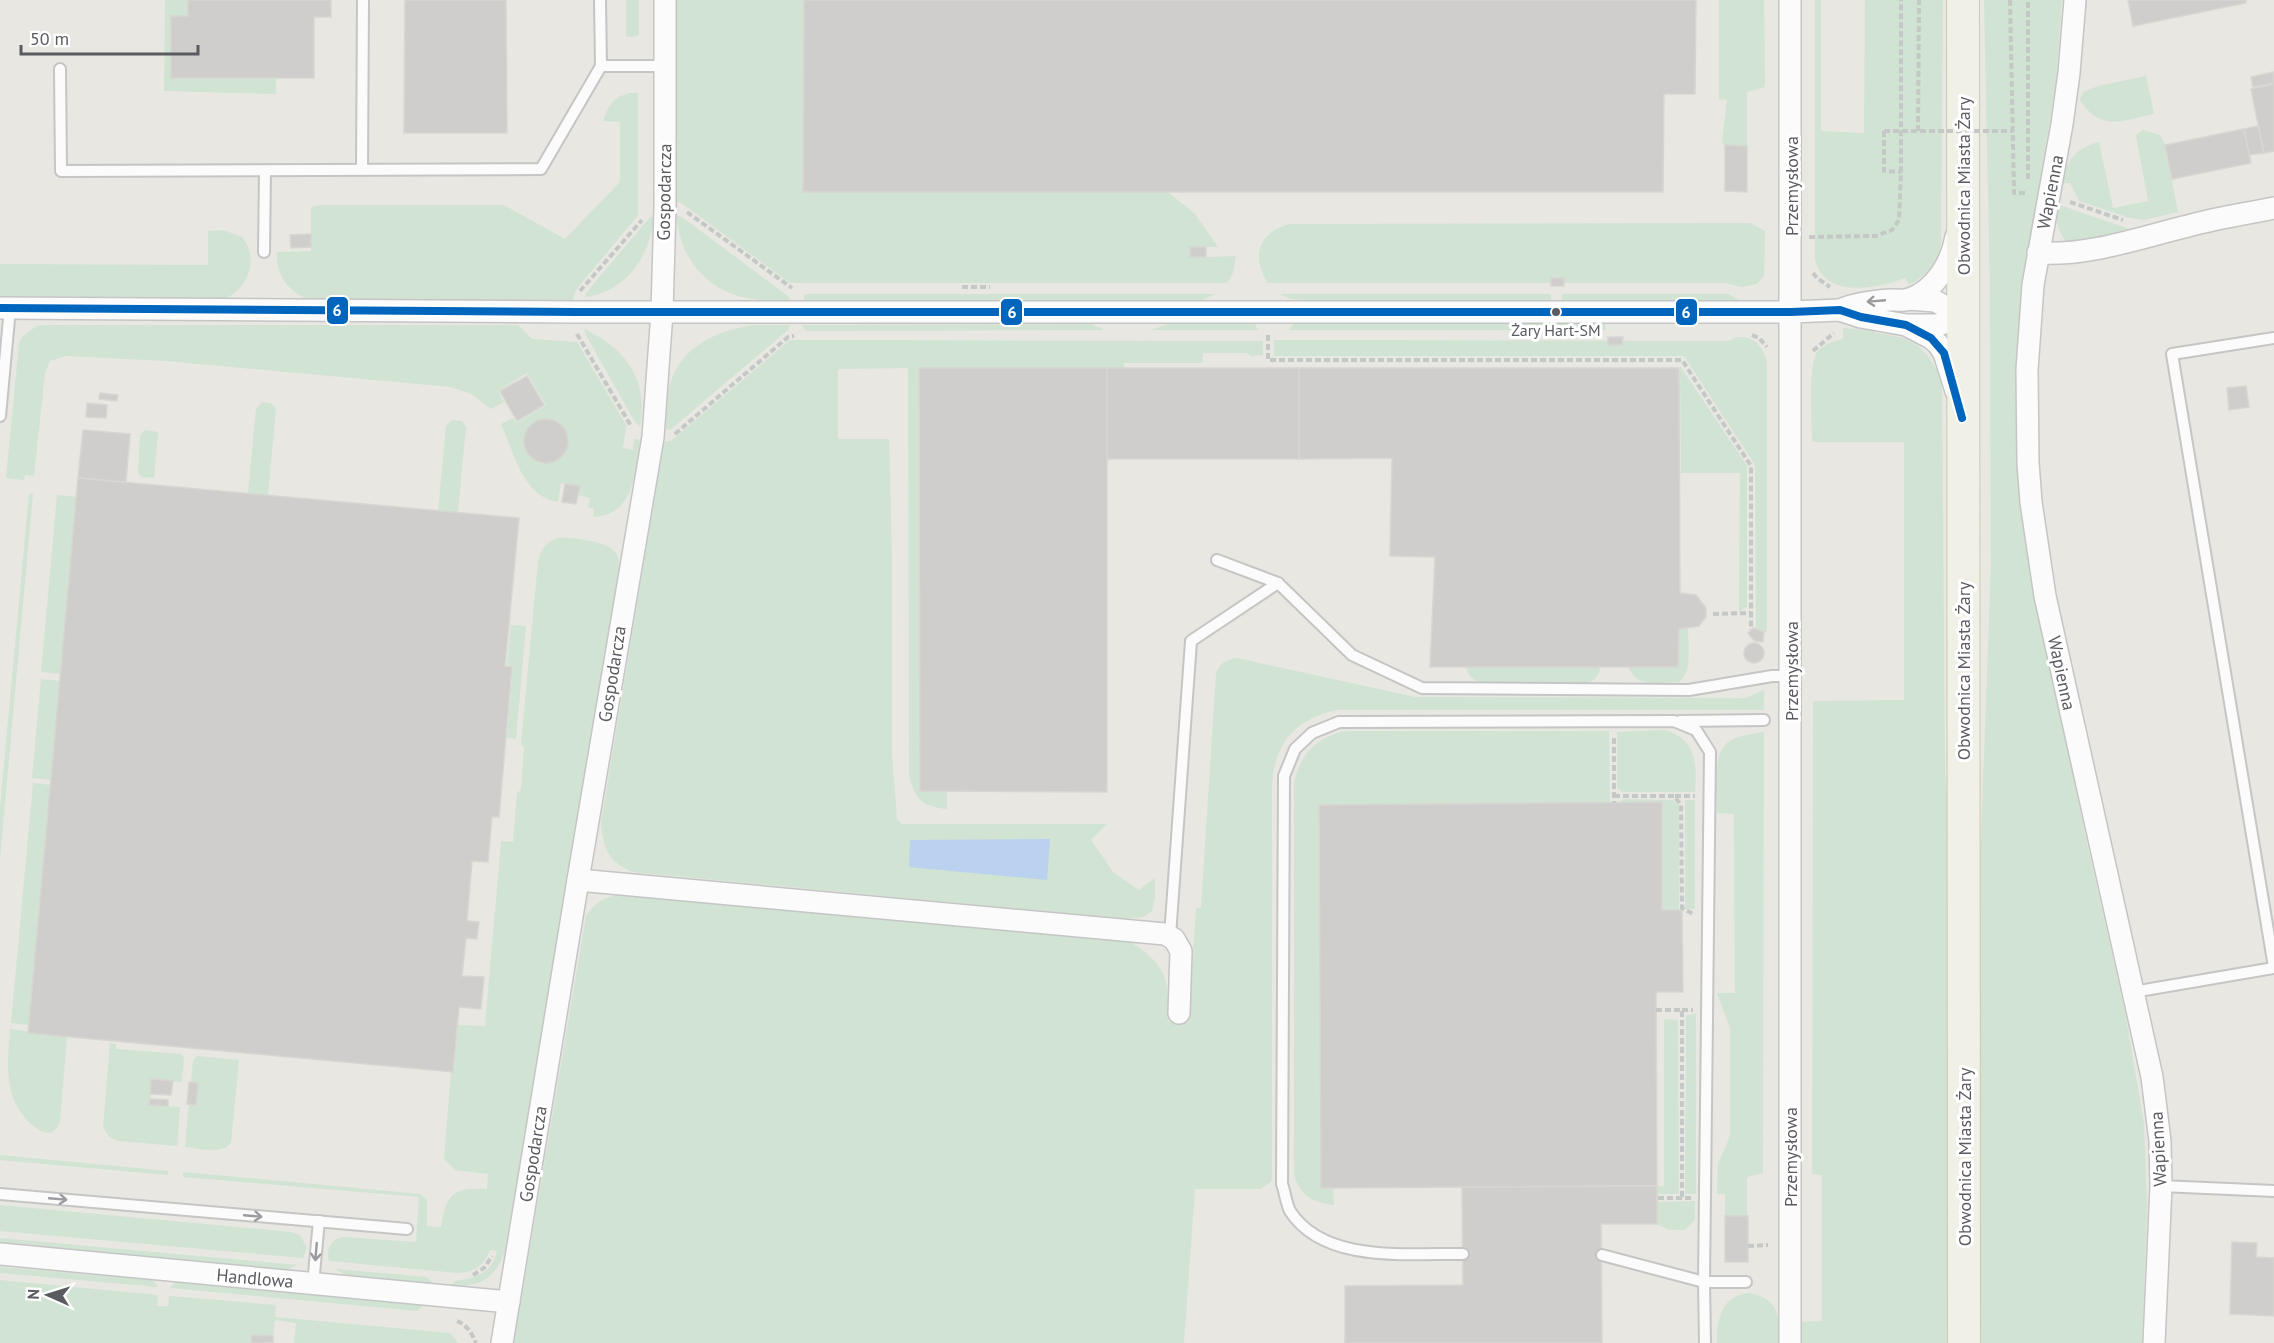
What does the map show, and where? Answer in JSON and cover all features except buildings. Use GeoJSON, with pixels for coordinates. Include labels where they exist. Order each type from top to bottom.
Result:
{"type":"FeatureCollection","features":[{"type":"Feature","properties":{"kind":"main road","name":"Obwodnica Miasta Żary"},"geometry":{"type":"LineString","coordinates":[[1963,0],[1964,1343]]}},
{"type":"Feature","properties":{"kind":"street","name":"Gospodarcza"},"geometry":{"type":"LineString","coordinates":[[502,1343],[653,437],[662,312],[665,208],[665,0]]}},
{"type":"Feature","properties":{"kind":"street","name":"Przemysłowa"},"geometry":{"type":"LineString","coordinates":[[1790,0],[1790,1343]]}},
{"type":"Feature","properties":{"kind":"street","name":"Wapienna"},"geometry":{"type":"LineString","coordinates":[[2075,0],[2062,124],[2032,295],[2027,370],[2028,463],[2045,596],[2152,1077],[2160,1141],[2161,1186],[2154,1343]]}},
{"type":"Feature","properties":{"kind":"street"},"geometry":{"type":"LineString","coordinates":[[2038,253],[2058,254],[2092,250],[2191,225],[2274,208]]}},
{"type":"Feature","properties":{"kind":"street"},"geometry":{"type":"LineString","coordinates":[[1909,299],[1931,285],[1945,268],[1954,249],[1962,210]]}},
{"type":"Feature","properties":{"kind":"street"},"geometry":{"type":"LineString","coordinates":[[5,308],[577,312],[1791,312],[1840,310],[1861,303],[1909,299],[1935,301],[1963,316]]}},
{"type":"Feature","properties":{"kind":"street"},"geometry":{"type":"LineString","coordinates":[[1840,310],[1862,317],[1906,325],[1938,325],[1963,316]]}},
{"type":"Feature","properties":{"kind":"street"},"geometry":{"type":"LineString","coordinates":[[1906,325],[1931,338],[1944,353],[1962,418]]}},
{"type":"Feature","properties":{"kind":"street"},"geometry":{"type":"LineString","coordinates":[[578,880],[1170,936],[1181,951],[1179,1013]]}},
{"type":"Feature","properties":{"kind":"street","name":"Handlowa"},"geometry":{"type":"LineString","coordinates":[[0,1254],[509,1302]]}},
{"type":"Feature","properties":{"kind":"lane"},"geometry":{"type":"LineString","coordinates":[[362,169],[363,0]]}},
{"type":"Feature","properties":{"kind":"lane"},"geometry":{"type":"LineString","coordinates":[[60,69],[61,171],[541,169],[601,66],[600,0]]}},
{"type":"Feature","properties":{"kind":"lane"},"geometry":{"type":"LineString","coordinates":[[601,66],[665,66]]}},
{"type":"Feature","properties":{"kind":"lane"},"geometry":{"type":"LineString","coordinates":[[264,252],[265,171]]}},
{"type":"Feature","properties":{"kind":"lane"},"geometry":{"type":"LineString","coordinates":[[0,416],[5,308]]}},
{"type":"Feature","properties":{"kind":"lane"},"geometry":{"type":"LineString","coordinates":[[2133,993],[2274,967],[2172,354],[2274,338]]}},
{"type":"Feature","properties":{"kind":"lane"},"geometry":{"type":"LineString","coordinates":[[1217,560],[1278,583],[1352,655],[1422,688],[1689,690],[1772,676],[1791,676]]}},
{"type":"Feature","properties":{"kind":"lane"},"geometry":{"type":"LineString","coordinates":[[1170,936],[1191,641],[1278,583]]}},
{"type":"Feature","properties":{"kind":"lane"},"geometry":{"type":"LineString","coordinates":[[1463,1254],[1369,1252],[1337,1246],[1305,1230],[1289,1209],[1282,1184],[1284,776],[1295,749],[1312,733],[1339,722],[1764,720]]}},
{"type":"Feature","properties":{"kind":"lane"},"geometry":{"type":"LineString","coordinates":[[1674,721],[1696,730],[1710,752],[1705,1343]]}},
{"type":"Feature","properties":{"kind":"lane"},"geometry":{"type":"LineString","coordinates":[[2161,1186],[2274,1191]]}},
{"type":"Feature","properties":{"kind":"lane"},"geometry":{"type":"LineString","coordinates":[[0,1194],[408,1229]]}},
{"type":"Feature","properties":{"kind":"lane"},"geometry":{"type":"LineString","coordinates":[[313,1284],[319,1221]]}},
{"type":"Feature","properties":{"kind":"lane"},"geometry":{"type":"LineString","coordinates":[[1602,1255],[1704,1282],[1746,1282]]}},
{"type":"Feature","properties":{"kind":"path"},"geometry":{"type":"LineString","coordinates":[[1809,237],[1876,236],[1896,226],[1900,213],[1901,172],[1901,0]]}},
{"type":"Feature","properties":{"kind":"path"},"geometry":{"type":"LineString","coordinates":[[1918,131],[1919,0]]}},
{"type":"Feature","properties":{"kind":"path"},"geometry":{"type":"LineString","coordinates":[[2010,0],[2014,193],[2028,193]]}},
{"type":"Feature","properties":{"kind":"path"},"geometry":{"type":"LineString","coordinates":[[2028,0],[2028,181]]}},
{"type":"Feature","properties":{"kind":"path"},"geometry":{"type":"LineString","coordinates":[[1901,172],[1884,171],[1884,132],[2013,131]]}},
{"type":"Feature","properties":{"kind":"path"},"geometry":{"type":"LineString","coordinates":[[796,288],[791,288],[680,207],[645,208],[642,221],[578,293],[577,312],[578,335],[632,428],[631,435],[671,437],[788,337],[797,336]]}},
{"type":"Feature","properties":{"kind":"path"},"geometry":{"type":"LineString","coordinates":[[951,287],[999,287]]}},
{"type":"Feature","properties":{"kind":"path"},"geometry":{"type":"LineString","coordinates":[[1746,312],[1745,333],[1759,338],[1769,351]]}},
{"type":"Feature","properties":{"kind":"path"},"geometry":{"type":"LineString","coordinates":[[1257,335],[1269,335],[1268,360],[1682,360],[1751,466],[1751,630]]}},
{"type":"Feature","properties":{"kind":"path"},"geometry":{"type":"LineString","coordinates":[[1713,614],[1751,613]]}},
{"type":"Feature","properties":{"kind":"path"},"geometry":{"type":"LineString","coordinates":[[1614,732],[1614,803]]}},
{"type":"Feature","properties":{"kind":"path"},"geometry":{"type":"LineString","coordinates":[[1614,796],[1695,796]]}},
{"type":"Feature","properties":{"kind":"path"},"geometry":{"type":"LineString","coordinates":[[1674,796],[1681,805],[1682,908],[1693,914]]}},
{"type":"Feature","properties":{"kind":"path"},"geometry":{"type":"LineString","coordinates":[[1656,1010],[1694,1010]]}},
{"type":"Feature","properties":{"kind":"path"},"geometry":{"type":"LineString","coordinates":[[1682,1010],[1682,1198]]}},
{"type":"Feature","properties":{"kind":"path"},"geometry":{"type":"LineString","coordinates":[[1748,1245],[1770,1245]]}},
{"type":"Feature","properties":{"kind":"green space"},"geometry":{"type":"Polygon","coordinates":[[[165,0],[188,0],[188,16],[171,16],[171,78],[276,78],[276,94],[164,91],[165,0]]]}},
{"type":"Feature","properties":{"kind":"green space"},"geometry":{"type":"Polygon","coordinates":[[[626,0],[639,0],[639,35],[632,37],[626,36],[626,0]]]}},
{"type":"Feature","properties":{"kind":"green space"},"geometry":{"type":"Polygon","coordinates":[[[676,0],[804,0],[803,192],[1168,192],[1195,214],[1218,247],[1206,247],[1206,257],[1236,256],[1233,273],[1227,283],[790,283],[680,202],[676,202],[676,0]]]}},
{"type":"Feature","properties":{"kind":"green space"},"geometry":{"type":"Polygon","coordinates":[[[1719,0],[1764,0],[1765,87],[1747,92],[1747,146],[1725,145],[1722,142],[1727,100],[1719,99],[1719,0]]]}},
{"type":"Feature","properties":{"kind":"green space"},"geometry":{"type":"Polygon","coordinates":[[[1815,0],[1821,0],[1821,131],[1864,133],[1865,0],[1943,0],[1941,243],[1937,258],[1931,268],[1909,285],[1905,278],[1866,287],[1852,288],[1840,285],[1828,280],[1820,272],[1815,259],[1815,0]]]}},
{"type":"Feature","properties":{"kind":"green space"},"geometry":{"type":"Polygon","coordinates":[[[1984,0],[2062,0],[2056,82],[2024,277],[2019,333],[2016,427],[2026,548],[2086,839],[2125,1012],[2144,1124],[2147,1204],[2142,1343],[1979,1343],[1979,893],[1991,565],[1990,289],[1984,0]]]}},
{"type":"Feature","properties":{"kind":"green space"},"geometry":{"type":"Polygon","coordinates":[[[2146,76],[2154,114],[2122,121],[2105,121],[2096,117],[2080,100],[2083,92],[2098,86],[2146,76]]]}},
{"type":"Feature","properties":{"kind":"green space"},"geometry":{"type":"Polygon","coordinates":[[[629,93],[638,93],[638,215],[575,291],[573,300],[308,299],[289,287],[281,275],[277,252],[311,251],[311,207],[321,205],[504,205],[565,239],[620,182],[620,122],[603,121],[612,103],[629,93]]]}},
{"type":"Feature","properties":{"kind":"green space"},"geometry":{"type":"Polygon","coordinates":[[[2143,130],[2160,135],[2165,145],[2178,212],[2144,220],[2130,218],[2079,201],[2070,183],[2061,183],[2074,156],[2084,148],[2099,142],[2113,208],[2148,201],[2136,135],[2143,130]]]}},
{"type":"Feature","properties":{"kind":"green space"},"geometry":{"type":"Polygon","coordinates":[[[2057,204],[2140,231],[2072,246],[2063,237],[2058,227],[2057,204]]]}},
{"type":"Feature","properties":{"kind":"green space"},"geometry":{"type":"Polygon","coordinates":[[[677,216],[682,217],[790,300],[747,298],[719,288],[697,269],[689,258],[679,231],[677,216]]]}},
{"type":"Feature","properties":{"kind":"green space"},"geometry":{"type":"Polygon","coordinates":[[[650,217],[654,217],[652,231],[641,258],[633,270],[613,288],[585,297],[586,293],[650,217]]]}},
{"type":"Feature","properties":{"kind":"green space"},"geometry":{"type":"Polygon","coordinates":[[[1750,223],[1765,231],[1764,276],[1757,284],[1742,287],[1725,283],[1268,283],[1260,264],[1259,255],[1260,247],[1270,233],[1289,224],[1750,223]]]}},
{"type":"Feature","properties":{"kind":"green space"},"geometry":{"type":"Polygon","coordinates":[[[223,230],[242,237],[250,255],[250,264],[249,273],[239,289],[222,300],[0,299],[0,264],[208,265],[208,231],[223,230]]]}},
{"type":"Feature","properties":{"kind":"green space"},"geometry":{"type":"Polygon","coordinates":[[[804,294],[1215,294],[1202,300],[804,301],[804,294]]]}},
{"type":"Feature","properties":{"kind":"green space"},"geometry":{"type":"Polygon","coordinates":[[[1279,294],[1551,294],[1551,300],[1306,300],[1291,299],[1279,294]]]}},
{"type":"Feature","properties":{"kind":"green space"},"geometry":{"type":"Polygon","coordinates":[[[1562,294],[1728,294],[1739,300],[1562,301],[1562,294]]]}},
{"type":"Feature","properties":{"kind":"green space"},"geometry":{"type":"Polygon","coordinates":[[[1091,324],[1105,330],[807,331],[803,328],[803,325],[1091,324]]]}},
{"type":"Feature","properties":{"kind":"green space"},"geometry":{"type":"Polygon","coordinates":[[[1168,324],[1255,324],[1258,330],[1151,330],[1168,324]]]}},
{"type":"Feature","properties":{"kind":"green space"},"geometry":{"type":"Polygon","coordinates":[[[1294,324],[1605,324],[1606,330],[1288,330],[1294,324]]]}},
{"type":"Feature","properties":{"kind":"green space"},"geometry":{"type":"Polygon","coordinates":[[[38,325],[518,325],[532,339],[577,342],[626,425],[623,448],[633,450],[634,439],[640,440],[634,478],[625,500],[617,509],[593,517],[594,509],[588,507],[590,498],[578,495],[579,486],[561,483],[558,502],[536,492],[521,471],[501,424],[513,418],[516,423],[546,405],[527,373],[498,391],[504,402],[491,409],[471,394],[451,387],[166,361],[66,356],[50,361],[45,373],[34,476],[25,475],[24,480],[6,478],[19,343],[22,337],[38,325]]]}},
{"type":"Feature","properties":{"kind":"green space"},"geometry":{"type":"Polygon","coordinates":[[[756,325],[789,325],[789,329],[670,430],[666,429],[670,384],[678,366],[686,356],[706,340],[718,334],[756,325]]]}},
{"type":"Feature","properties":{"kind":"green space"},"geometry":{"type":"Polygon","coordinates":[[[1843,328],[1871,330],[1875,333],[1909,340],[1922,350],[1942,378],[1945,773],[1953,872],[1953,1343],[1801,1343],[1801,1322],[1822,1321],[1822,1175],[1812,1174],[1813,701],[1904,700],[1904,442],[1812,442],[1811,381],[1814,359],[1822,347],[1843,339],[1843,328]]]}},
{"type":"Feature","properties":{"kind":"green space"},"geometry":{"type":"Polygon","coordinates":[[[584,329],[612,346],[631,367],[641,394],[640,426],[635,422],[584,329]]]}},
{"type":"Feature","properties":{"kind":"green space"},"geometry":{"type":"Polygon","coordinates":[[[1738,337],[1749,338],[1757,343],[1767,362],[1767,632],[1758,631],[1756,628],[1755,465],[1684,356],[1274,356],[1274,340],[1728,341],[1738,337]]]}},
{"type":"Feature","properties":{"kind":"green space"},"geometry":{"type":"Polygon","coordinates":[[[790,340],[1263,341],[1263,355],[1203,353],[1202,363],[1124,363],[1124,368],[919,368],[920,791],[947,791],[947,809],[931,806],[920,800],[913,790],[909,774],[908,368],[838,369],[838,439],[889,439],[892,556],[892,755],[897,819],[902,824],[1107,824],[1091,840],[1113,872],[1139,890],[1155,878],[1155,898],[1152,911],[1143,917],[1126,919],[633,872],[618,864],[609,854],[603,840],[601,823],[664,442],[671,441],[790,340]]]}},
{"type":"Feature","properties":{"kind":"green space"},"geometry":{"type":"Polygon","coordinates":[[[1680,366],[1747,466],[1747,607],[1739,611],[1740,473],[1681,473],[1680,366]]]}},
{"type":"Feature","properties":{"kind":"green space"},"geometry":{"type":"Polygon","coordinates":[[[262,402],[271,403],[276,409],[268,495],[248,493],[256,409],[262,402]]]}},
{"type":"Feature","properties":{"kind":"green space"},"geometry":{"type":"Polygon","coordinates":[[[452,420],[462,421],[466,427],[458,512],[438,511],[446,426],[452,420]]]}},
{"type":"Feature","properties":{"kind":"green space"},"geometry":{"type":"Polygon","coordinates":[[[145,430],[158,432],[154,478],[141,477],[138,473],[140,435],[145,430]]]}},
{"type":"Feature","properties":{"kind":"green space"},"geometry":{"type":"Polygon","coordinates":[[[29,493],[33,494],[0,858],[0,808],[29,493]]]}},
{"type":"Feature","properties":{"kind":"green space"},"geometry":{"type":"Polygon","coordinates":[[[57,495],[77,497],[60,674],[41,672],[57,495]]]}},
{"type":"Feature","properties":{"kind":"green space"},"geometry":{"type":"Polygon","coordinates":[[[557,538],[586,540],[609,547],[617,556],[619,568],[505,1251],[491,1275],[478,1283],[461,1286],[451,1286],[455,1281],[482,1274],[495,1259],[497,1251],[490,1250],[485,1260],[474,1270],[458,1273],[329,1261],[330,1246],[342,1237],[416,1242],[419,1197],[183,1177],[183,1172],[420,1194],[427,1200],[427,1226],[441,1227],[446,1207],[453,1195],[466,1189],[487,1189],[488,1174],[455,1170],[444,1159],[451,1071],[454,1071],[458,1025],[485,1026],[501,841],[513,842],[517,793],[521,790],[524,747],[521,744],[538,562],[544,547],[557,538]]]}},
{"type":"Feature","properties":{"kind":"green space"},"geometry":{"type":"Polygon","coordinates":[[[511,625],[526,626],[516,739],[507,738],[513,666],[507,665],[511,625]]]}},
{"type":"Feature","properties":{"kind":"green space"},"geometry":{"type":"Polygon","coordinates":[[[1679,629],[1688,629],[1689,657],[1686,671],[1679,682],[1650,683],[1637,679],[1629,667],[1678,667],[1679,629]]]}},
{"type":"Feature","properties":{"kind":"green space"},"geometry":{"type":"Polygon","coordinates":[[[1237,658],[1415,697],[1746,698],[1764,690],[1764,710],[1337,710],[1310,720],[1290,735],[1278,757],[1272,785],[1271,1182],[1260,1189],[1195,1189],[1184,1343],[514,1343],[586,916],[594,907],[602,900],[624,894],[1127,940],[1150,956],[1163,973],[1168,993],[1168,1021],[1188,1023],[1196,908],[1201,908],[1216,673],[1224,662],[1237,658]]]}},
{"type":"Feature","properties":{"kind":"green space"},"geometry":{"type":"Polygon","coordinates":[[[1466,667],[1599,667],[1600,671],[1594,680],[1586,683],[1499,685],[1477,681],[1466,667]]]}},
{"type":"Feature","properties":{"kind":"green space"},"geometry":{"type":"Polygon","coordinates":[[[41,679],[60,681],[51,780],[32,778],[41,679]]]}},
{"type":"Feature","properties":{"kind":"green space"},"geometry":{"type":"Polygon","coordinates":[[[1665,730],[1675,734],[1689,746],[1695,762],[1695,792],[1623,792],[1617,788],[1617,732],[1665,730]]]}},
{"type":"Feature","properties":{"kind":"green space"},"geometry":{"type":"Polygon","coordinates":[[[1347,731],[1609,731],[1610,805],[1321,1188],[1333,1188],[1334,1205],[1313,1200],[1303,1192],[1294,1173],[1294,783],[1305,755],[1312,748],[1327,737],[1347,731]]]}},
{"type":"Feature","properties":{"kind":"green space"},"geometry":{"type":"Polygon","coordinates":[[[1764,732],[1763,1173],[1747,1177],[1747,1216],[1725,1216],[1725,1194],[1717,1194],[1718,1164],[1730,1136],[1730,1028],[1717,993],[1735,993],[1734,814],[1717,813],[1716,774],[1724,746],[1731,740],[1764,732]]]}},
{"type":"Feature","properties":{"kind":"green space"},"geometry":{"type":"Polygon","coordinates":[[[33,783],[51,785],[29,1025],[11,1023],[33,783]]]}},
{"type":"Feature","properties":{"kind":"green space"},"geometry":{"type":"Polygon","coordinates":[[[1623,799],[1673,800],[1679,806],[1679,910],[1660,910],[1618,805],[1623,799]]]}},
{"type":"Feature","properties":{"kind":"green space"},"geometry":{"type":"Polygon","coordinates":[[[1685,800],[1695,800],[1695,909],[1685,909],[1685,800]]]}},
{"type":"Feature","properties":{"kind":"green space"},"geometry":{"type":"Polygon","coordinates":[[[1696,1013],[1696,1194],[1685,1194],[1686,1016],[1696,1013]]]}},
{"type":"Feature","properties":{"kind":"green space"},"geometry":{"type":"Polygon","coordinates":[[[1664,1019],[1678,1020],[1679,1194],[1657,1194],[1657,1186],[1664,1186],[1664,1019]]]}},
{"type":"Feature","properties":{"kind":"green space"},"geometry":{"type":"Polygon","coordinates":[[[10,1029],[67,1037],[60,1121],[57,1128],[50,1133],[39,1130],[26,1119],[10,1088],[8,1053],[10,1029]]]}},
{"type":"Feature","properties":{"kind":"green space"},"geometry":{"type":"Polygon","coordinates":[[[110,1043],[116,1044],[116,1049],[181,1054],[184,1058],[182,1082],[151,1080],[150,1105],[180,1107],[177,1146],[118,1141],[106,1132],[103,1127],[110,1043]]]}},
{"type":"Feature","properties":{"kind":"green space"},"geometry":{"type":"Polygon","coordinates":[[[197,1056],[239,1060],[231,1142],[222,1149],[185,1147],[193,1060],[197,1056]]]}},
{"type":"Feature","properties":{"kind":"green space"},"geometry":{"type":"Polygon","coordinates":[[[0,1155],[168,1171],[168,1175],[0,1160],[0,1155]]]}},
{"type":"Feature","properties":{"kind":"green space"},"geometry":{"type":"Polygon","coordinates":[[[1695,1201],[1695,1220],[1685,1230],[1669,1230],[1657,1224],[1657,1202],[1695,1201]]]}},
{"type":"Feature","properties":{"kind":"green space"},"geometry":{"type":"Polygon","coordinates":[[[0,1205],[291,1232],[300,1235],[307,1248],[303,1258],[0,1231],[0,1205]]]}},
{"type":"Feature","properties":{"kind":"green space"},"geometry":{"type":"Polygon","coordinates":[[[0,1238],[297,1265],[287,1270],[272,1269],[0,1245],[0,1238]]]}},
{"type":"Feature","properties":{"kind":"green space"},"geometry":{"type":"Polygon","coordinates":[[[0,1267],[152,1280],[158,1287],[0,1273],[0,1267]]]}},
{"type":"Feature","properties":{"kind":"green space"},"geometry":{"type":"Polygon","coordinates":[[[335,1269],[427,1277],[433,1283],[350,1277],[335,1269]]]}},
{"type":"Feature","properties":{"kind":"green space"},"geometry":{"type":"Polygon","coordinates":[[[0,1280],[158,1295],[157,1306],[168,1306],[169,1296],[276,1305],[275,1317],[450,1333],[458,1343],[294,1343],[296,1323],[275,1320],[273,1336],[252,1335],[251,1343],[0,1343],[0,1280]]]}},
{"type":"Feature","properties":{"kind":"green space"},"geometry":{"type":"Polygon","coordinates":[[[176,1282],[424,1305],[417,1311],[170,1288],[176,1282]]]}},
{"type":"Feature","properties":{"kind":"green space"},"geometry":{"type":"Polygon","coordinates":[[[1749,1293],[1766,1299],[1776,1310],[1779,1343],[1717,1343],[1718,1325],[1723,1310],[1732,1299],[1749,1293]]]}},
{"type":"Feature","properties":{"kind":"water"},"geometry":{"type":"Polygon","coordinates":[[[1050,839],[1047,880],[909,867],[910,840],[1050,839]]]}},
{"type":"Feature","properties":{"kind":"transit line","name":"6"},"geometry":{"type":"LineString","coordinates":[[0,308],[577,312],[1791,312],[1840,310],[1861,317],[1906,325],[1931,338],[1944,353],[1962,418]]}},
{"type":"Feature","properties":{"kind":"place","name":"Żary Hart-SM"},"geometry":{"type":"Point","coordinates":[1556,312]}}]}
